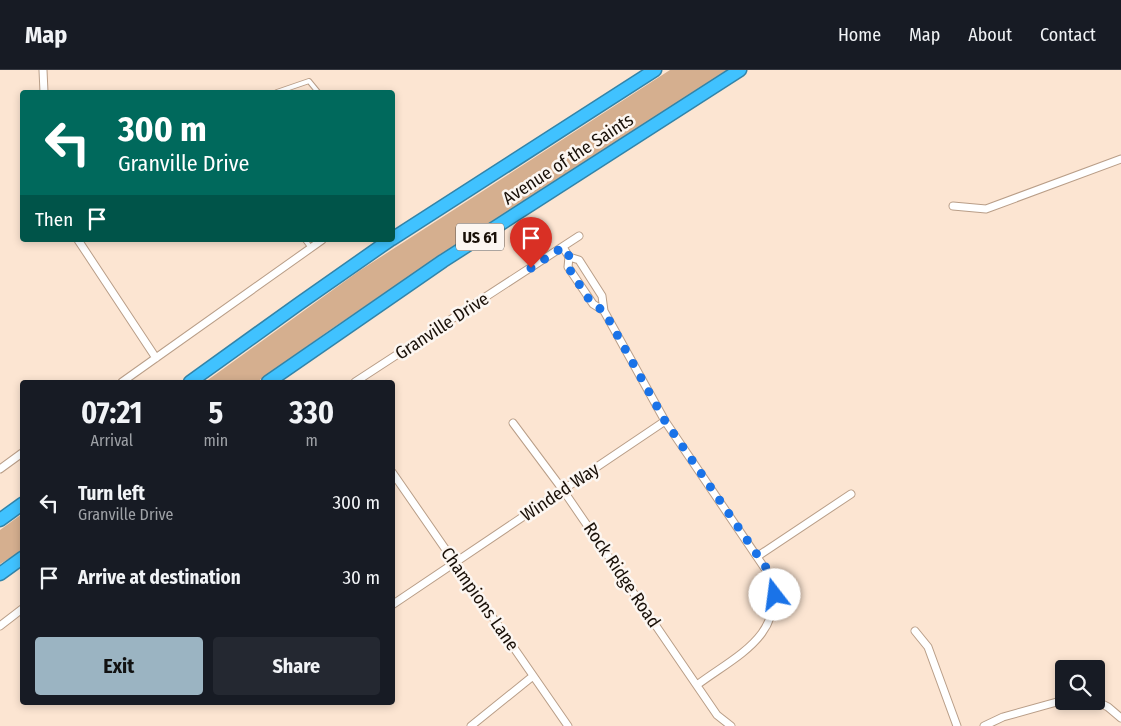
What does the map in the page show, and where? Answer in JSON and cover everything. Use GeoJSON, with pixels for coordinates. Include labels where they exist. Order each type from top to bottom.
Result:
{"type":"FeatureCollection","features":[{"type":"Feature","properties":{"kind":"highway","name":"Avenue of the Saints"},"geometry":{"type":"LineString","coordinates":[[395,237],[655,70]]}},
{"type":"Feature","properties":{"kind":"highway","name":"Avenue of the Saints"},"geometry":{"type":"LineString","coordinates":[[271,380],[443,261],[740,70]]}},
{"type":"Feature","properties":{"kind":"highway","name":"Avenue of the Saints"},"geometry":{"type":"LineString","coordinates":[[193,380],[388,242]]}},
{"type":"Feature","properties":{"kind":"highway"},"geometry":{"type":"LineString","coordinates":[[0,516],[20,506]]}},
{"type":"Feature","properties":{"kind":"highway"},"geometry":{"type":"LineString","coordinates":[[0,520],[20,506]]}},
{"type":"Feature","properties":{"kind":"highway"},"geometry":{"type":"LineString","coordinates":[[0,574],[20,559]]}},
{"type":"Feature","properties":{"kind":"street"},"geometry":{"type":"LineString","coordinates":[[43,70],[44,90]]}},
{"type":"Feature","properties":{"kind":"street"},"geometry":{"type":"LineString","coordinates":[[953,206],[986,209],[1121,159]]}},
{"type":"Feature","properties":{"kind":"street","name":"Granville Drive"},"geometry":{"type":"LineString","coordinates":[[358,380],[579,236]]}},
{"type":"Feature","properties":{"kind":"street"},"geometry":{"type":"LineString","coordinates":[[79,242],[156,358]]}},
{"type":"Feature","properties":{"kind":"street"},"geometry":{"type":"LineString","coordinates":[[125,380],[319,242]]}},
{"type":"Feature","properties":{"kind":"street"},"geometry":{"type":"LineString","coordinates":[[563,247],[569,256],[579,260],[602,296],[604,311],[665,421],[770,576],[775,595],[770,621],[766,628],[756,642],[697,685]]}},
{"type":"Feature","properties":{"kind":"street"},"geometry":{"type":"LineString","coordinates":[[569,256],[568,267],[592,304],[604,311]]}},
{"type":"Feature","properties":{"kind":"street","name":"Winded Way"},"geometry":{"type":"LineString","coordinates":[[395,604],[665,421]]}},
{"type":"Feature","properties":{"kind":"street","name":"Rock Ridge Road"},"geometry":{"type":"LineString","coordinates":[[513,424],[563,490],[717,715],[731,726]]}},
{"type":"Feature","properties":{"kind":"street"},"geometry":{"type":"LineString","coordinates":[[0,470],[20,455]]}},
{"type":"Feature","properties":{"kind":"street","name":"Champions Lane"},"geometry":{"type":"LineString","coordinates":[[395,476],[568,726]]}},
{"type":"Feature","properties":{"kind":"street"},"geometry":{"type":"LineString","coordinates":[[758,556],[851,494]]}},
{"type":"Feature","properties":{"kind":"street"},"geometry":{"type":"LineString","coordinates":[[0,626],[20,611]]}},
{"type":"Feature","properties":{"kind":"street"},"geometry":{"type":"LineString","coordinates":[[915,631],[928,646],[957,726]]}},
{"type":"Feature","properties":{"kind":"street"},"geometry":{"type":"LineString","coordinates":[[471,726],[534,676]]}},
{"type":"Feature","properties":{"kind":"street"},"geometry":{"type":"LineString","coordinates":[[984,726],[1003,718],[1055,703]]}},
{"type":"Feature","properties":{"kind":"street"},"geometry":{"type":"LineString","coordinates":[[1105,706],[1121,718]]}},
{"type":"Feature","properties":{"kind":"lane"},"geometry":{"type":"LineString","coordinates":[[283,90],[309,81],[316,90]]}},
{"type":"Feature","properties":{"kind":"lane"},"geometry":{"type":"LineString","coordinates":[[306,242],[311,248]]}},
{"type":"Feature","properties":{"kind":"shaded area"},"geometry":{"type":"Polygon","coordinates":[[[670,70],[728,70],[451,248],[260,380],[208,380],[359,271],[670,70]]]}},
{"type":"Feature","properties":{"kind":"shaded area"},"geometry":{"type":"Polygon","coordinates":[[[20,515],[20,552],[0,564],[0,530],[20,515]]]}},
{"type":"Feature","properties":{"kind":"route"},"geometry":{"type":"LineString","coordinates":[[531,268],[563,247],[569,256],[568,267],[592,304],[604,311],[665,421],[767,569],[775,595]]}}]}
